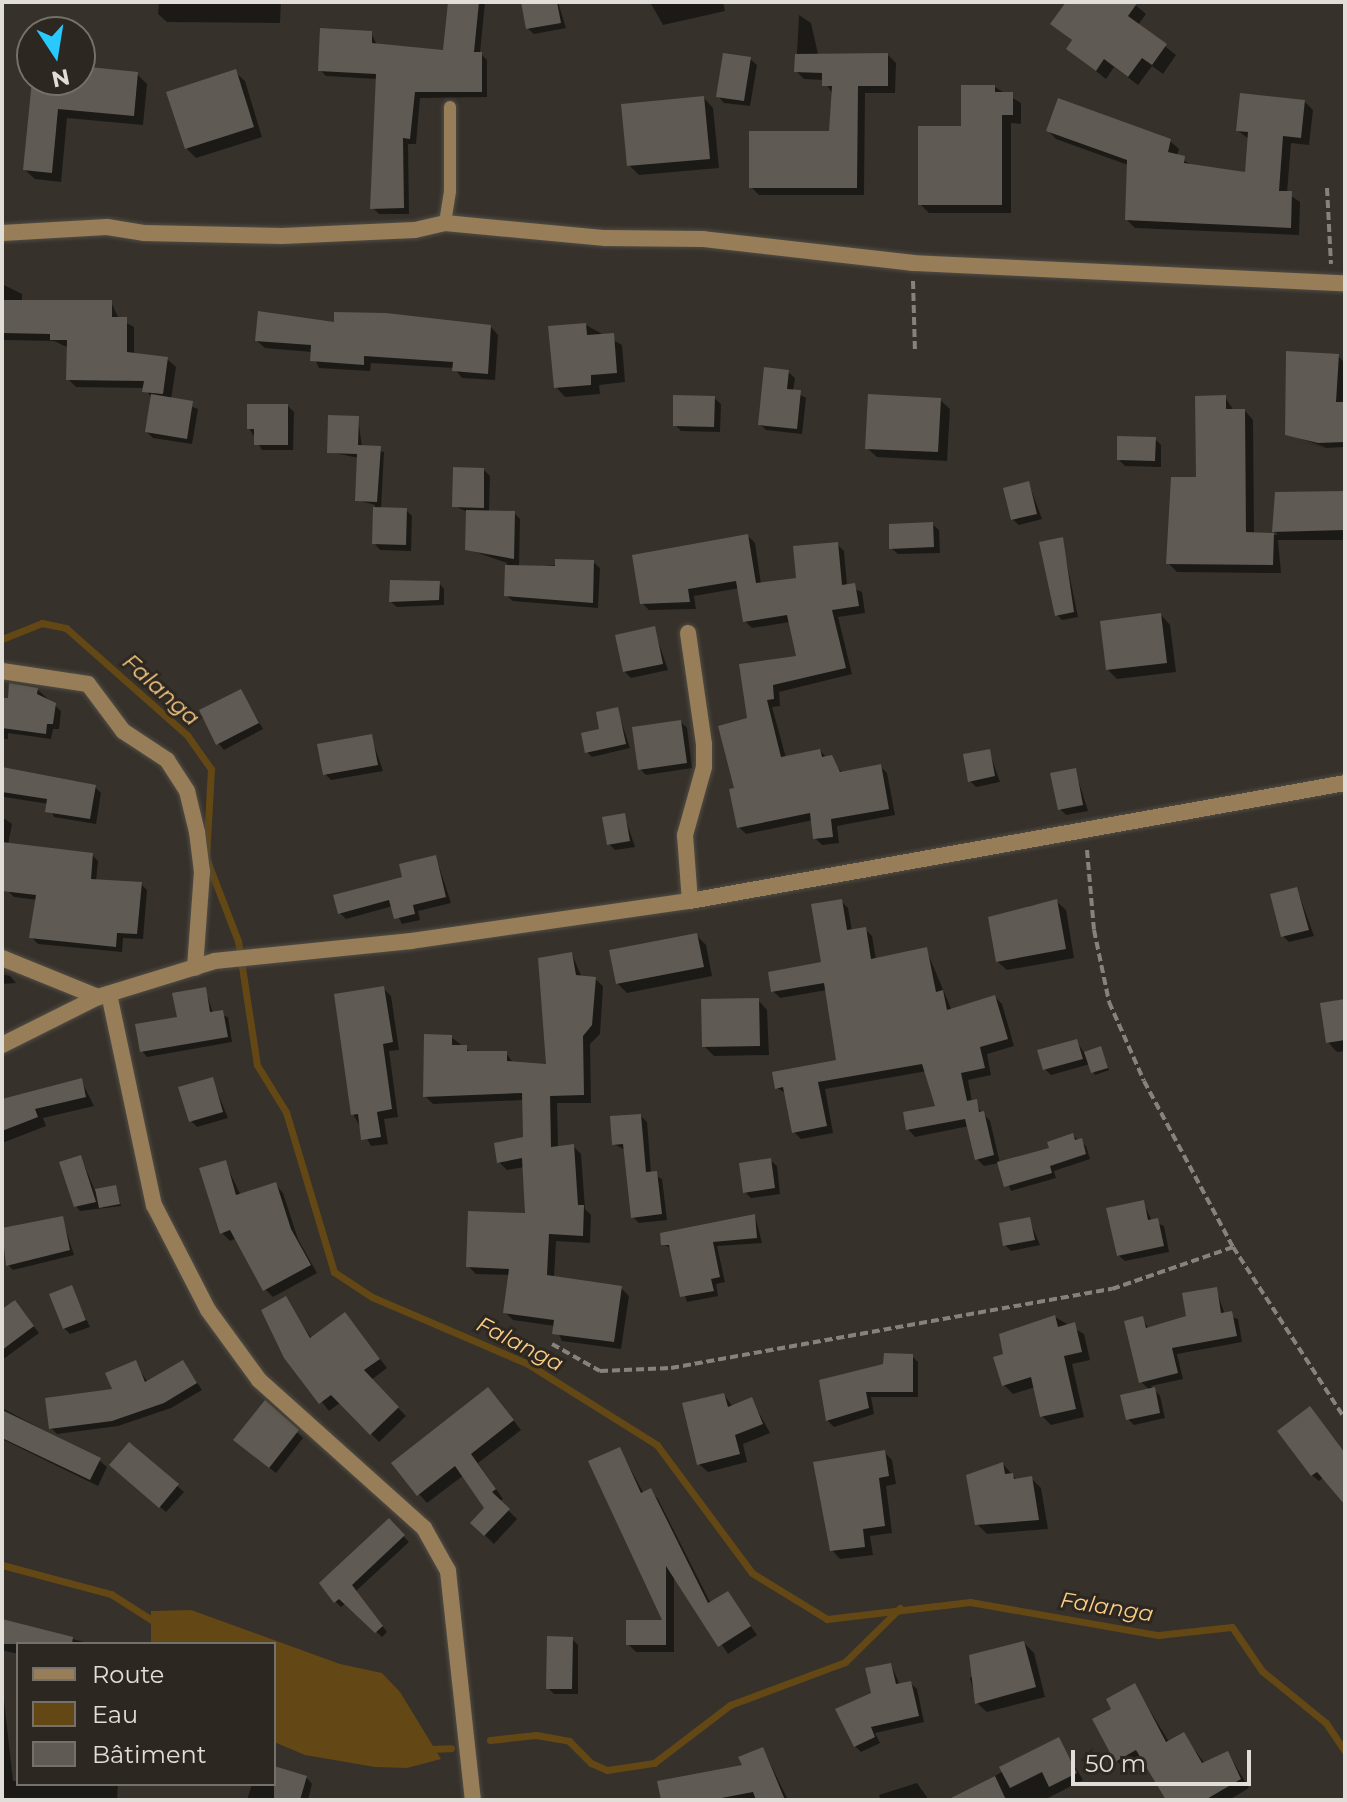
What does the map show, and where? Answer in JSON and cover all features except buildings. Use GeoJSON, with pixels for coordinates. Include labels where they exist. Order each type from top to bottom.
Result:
{"type":"FeatureCollection","features":[{"type":"Feature","properties":{"kind":"street"},"geometry":{"type":"LineString","coordinates":[[2,233],[107,227],[144,233],[282,236],[415,230],[445,223],[605,238],[703,239],[913,263],[1338,283]]}},
{"type":"Feature","properties":{"kind":"street"},"geometry":{"type":"LineString","coordinates":[[688,633],[704,744],[704,767],[685,835],[690,901]]}},
{"type":"Feature","properties":{"kind":"street"},"geometry":{"type":"LineString","coordinates":[[2,671],[88,684],[123,731],[174,770],[187,791],[202,872],[195,968]]}},
{"type":"Feature","properties":{"kind":"street"},"geometry":{"type":"LineString","coordinates":[[2,1045],[103,996],[215,961],[260,953],[411,941],[690,901],[1086,826],[1345,783]]}},
{"type":"Feature","properties":{"kind":"street"},"geometry":{"type":"LineString","coordinates":[[2,958],[103,996]]}},
{"type":"Feature","properties":{"kind":"street"},"geometry":{"type":"LineString","coordinates":[[103,996],[154,1205],[208,1310],[259,1380],[424,1528],[448,1571],[473,1800]]}},
{"type":"Feature","properties":{"kind":"lane"},"geometry":{"type":"LineString","coordinates":[[445,223],[450,191],[450,107]]}},
{"type":"Feature","properties":{"kind":"path"},"geometry":{"type":"LineString","coordinates":[[1327,188],[1338,283]]}},
{"type":"Feature","properties":{"kind":"path"},"geometry":{"type":"LineString","coordinates":[[913,263],[915,352]]}},
{"type":"Feature","properties":{"kind":"path"},"geometry":{"type":"LineString","coordinates":[[1086,826],[1094,930],[1109,1002],[1144,1081],[1233,1247],[1345,1419]]}},
{"type":"Feature","properties":{"kind":"path"},"geometry":{"type":"LineString","coordinates":[[552,1344],[600,1371],[671,1368],[1112,1289],[1233,1247]]}},
{"type":"Feature","properties":{"kind":"water"},"geometry":{"type":"Polygon","coordinates":[[[191,1610],[340,1664],[382,1673],[400,1692],[441,1759],[407,1768],[375,1767],[305,1755],[276,1743],[276,1642],[151,1642],[151,1611],[191,1610]]]}},
{"type":"Feature","properties":{"kind":"waterway","name":"Falanga"},"geometry":{"type":"LineString","coordinates":[[2,639],[42,623],[66,628],[187,735],[211,769],[206,858],[238,941],[257,1065],[286,1112],[334,1272],[372,1297],[528,1364],[657,1445],[752,1573],[827,1619],[970,1602],[1158,1635],[1232,1627],[1262,1671],[1326,1723],[1345,1751]]}},
{"type":"Feature","properties":{"kind":"waterway"},"geometry":{"type":"LineString","coordinates":[[2,1565],[111,1594],[155,1622]]}},
{"type":"Feature","properties":{"kind":"waterway"},"geometry":{"type":"LineString","coordinates":[[490,1740],[536,1735],[569,1741],[591,1763],[607,1770],[654,1763],[730,1705],[845,1662],[900,1608]]}},
{"type":"Feature","properties":{"kind":"waterway"},"geometry":{"type":"LineString","coordinates":[[427,1749],[451,1748]]}}]}
